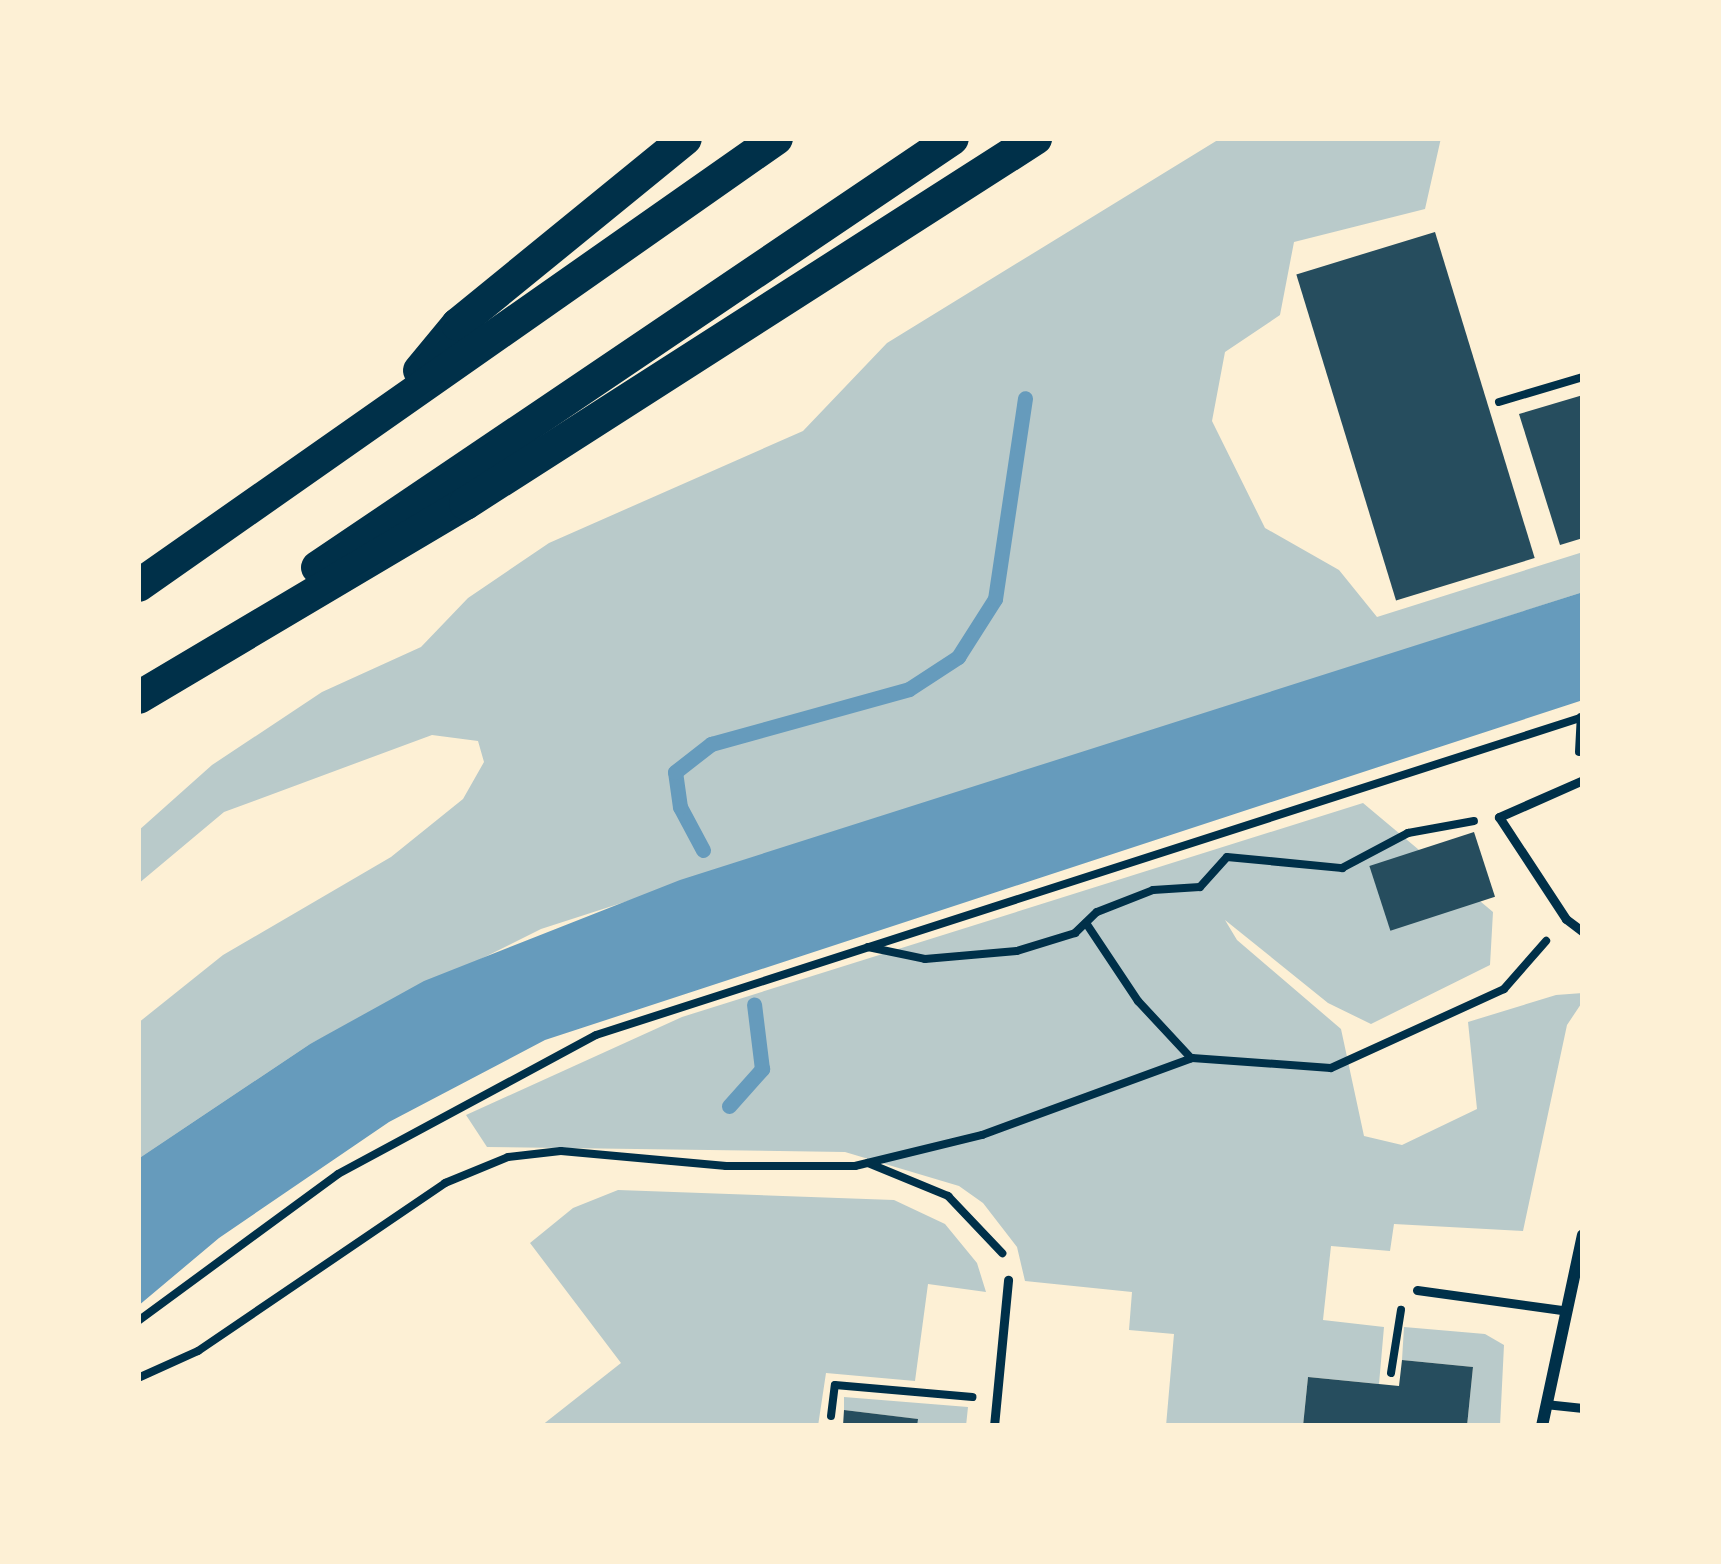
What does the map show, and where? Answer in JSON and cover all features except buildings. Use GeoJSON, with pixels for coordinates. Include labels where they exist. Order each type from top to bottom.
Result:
{"type":"FeatureCollection","features":[{"type":"Feature","properties":{"kind":"highway"},"geometry":{"type":"LineString","coordinates":[[395,400],[457,324],[685,138]]}},
{"type":"Feature","properties":{"kind":"highway"},"geometry":{"type":"LineString","coordinates":[[138,585],[395,400],[776,138]]}},
{"type":"Feature","properties":{"kind":"highway"},"geometry":{"type":"LineString","coordinates":[[138,696],[446,476],[952,138]]}},
{"type":"Feature","properties":{"kind":"highway"},"geometry":{"type":"LineString","coordinates":[[138,696],[465,502],[1035,138]]}},
{"type":"Feature","properties":{"kind":"street"},"geometry":{"type":"LineString","coordinates":[[1542,1426],[1562,1310],[1583,1235]]}},
{"type":"Feature","properties":{"kind":"lane"},"geometry":{"type":"LineString","coordinates":[[1583,780],[1499,817],[1566,919],[1583,932]]}},
{"type":"Feature","properties":{"kind":"lane"},"geometry":{"type":"LineString","coordinates":[[994,1426],[1008,1280]]}},
{"type":"Feature","properties":{"kind":"lane"},"geometry":{"type":"LineString","coordinates":[[1417,1290],[1562,1310]]}},
{"type":"Feature","properties":{"kind":"lane"},"geometry":{"type":"LineString","coordinates":[[1545,1404],[1583,1408]]}},
{"type":"Feature","properties":{"kind":"path"},"geometry":{"type":"LineString","coordinates":[[1498,402],[1583,377]]}},
{"type":"Feature","properties":{"kind":"path"},"geometry":{"type":"LineString","coordinates":[[138,1321],[302,1198],[477,1093],[596,1035],[1583,717]]}},
{"type":"Feature","properties":{"kind":"path"},"geometry":{"type":"LineString","coordinates":[[868,947],[951,960],[1017,951],[1153,890],[1200,887],[1227,857],[1342,868],[1408,833],[1499,817]]}},
{"type":"Feature","properties":{"kind":"path"},"geometry":{"type":"LineString","coordinates":[[138,1378],[198,1351],[446,1183],[508,1157],[561,1151],[726,1166],[867,1163],[982,1135],[1192,1058],[1331,1069],[1504,989],[1566,919]]}},
{"type":"Feature","properties":{"kind":"path"},"geometry":{"type":"LineString","coordinates":[[1086,923],[1138,1001],[1192,1058]]}},
{"type":"Feature","properties":{"kind":"path"},"geometry":{"type":"LineString","coordinates":[[867,1163],[948,1196],[986,1231],[1006,1258],[1008,1280]]}},
{"type":"Feature","properties":{"kind":"path"},"geometry":{"type":"LineString","coordinates":[[1390,1373],[1397,1315],[1417,1290]]}},
{"type":"Feature","properties":{"kind":"path"},"geometry":{"type":"LineString","coordinates":[[831,1416],[835,1385],[997,1399]]}},
{"type":"Feature","properties":{"kind":"shaded area"},"geometry":{"type":"Polygon","coordinates":[[[1221,138],[1441,138],[1425,209],[1294,242],[1280,315],[1225,352],[1212,421],[1265,528],[1339,570],[1377,617],[1583,552],[1583,592],[541,929],[310,1044],[138,1159],[138,1023],[223,955],[391,857],[463,799],[484,762],[478,741],[432,735],[224,812],[138,884],[138,831],[212,765],[322,692],[421,647],[468,598],[549,543],[803,431],[887,343],[1221,138]]]}},
{"type":"Feature","properties":{"kind":"shaded area"},"geometry":{"type":"Polygon","coordinates":[[[1363,803],[1493,912],[1490,965],[1371,1024],[1328,1003],[1225,920],[1237,940],[1341,1029],[1364,1136],[1402,1145],[1477,1109],[1468,1022],[1556,995],[1583,993],[1583,1001],[1567,1025],[1523,1231],[1394,1224],[1390,1251],[1331,1246],[1323,1320],[1384,1327],[1379,1384],[1308,1377],[1303,1426],[1166,1426],[1174,1334],[1129,1330],[1132,1292],[1025,1281],[1017,1247],[983,1203],[959,1186],[845,1152],[487,1147],[466,1115],[682,1017],[1363,803]]]}},
{"type":"Feature","properties":{"kind":"shaded area"},"geometry":{"type":"Polygon","coordinates":[[[618,1190],[894,1200],[945,1224],[977,1263],[986,1292],[928,1284],[915,1381],[826,1373],[818,1426],[541,1426],[621,1363],[530,1243],[573,1208],[618,1190]]]}},
{"type":"Feature","properties":{"kind":"shaded area"},"geometry":{"type":"Polygon","coordinates":[[[1404,1327],[1485,1334],[1504,1345],[1500,1426],[1467,1426],[1473,1367],[1402,1360],[1404,1327]]]}},
{"type":"Feature","properties":{"kind":"shaded area"},"geometry":{"type":"Polygon","coordinates":[[[844,1397],[968,1407],[966,1426],[917,1426],[917,1419],[844,1410],[844,1397]]]}},
{"type":"Feature","properties":{"kind":"water"},"geometry":{"type":"Polygon","coordinates":[[[1583,592],[1583,700],[545,1040],[389,1122],[219,1238],[138,1306],[138,1159],[310,1044],[424,981],[680,880],[1583,592]]]}},
{"type":"Feature","properties":{"kind":"waterway"},"geometry":{"type":"LineString","coordinates":[[703,850],[680,807],[675,772],[711,744],[909,689],[958,657],[995,599],[1025,398]]}},
{"type":"Feature","properties":{"kind":"waterway"},"geometry":{"type":"LineString","coordinates":[[729,1106],[762,1069],[754,1004]]}}]}
